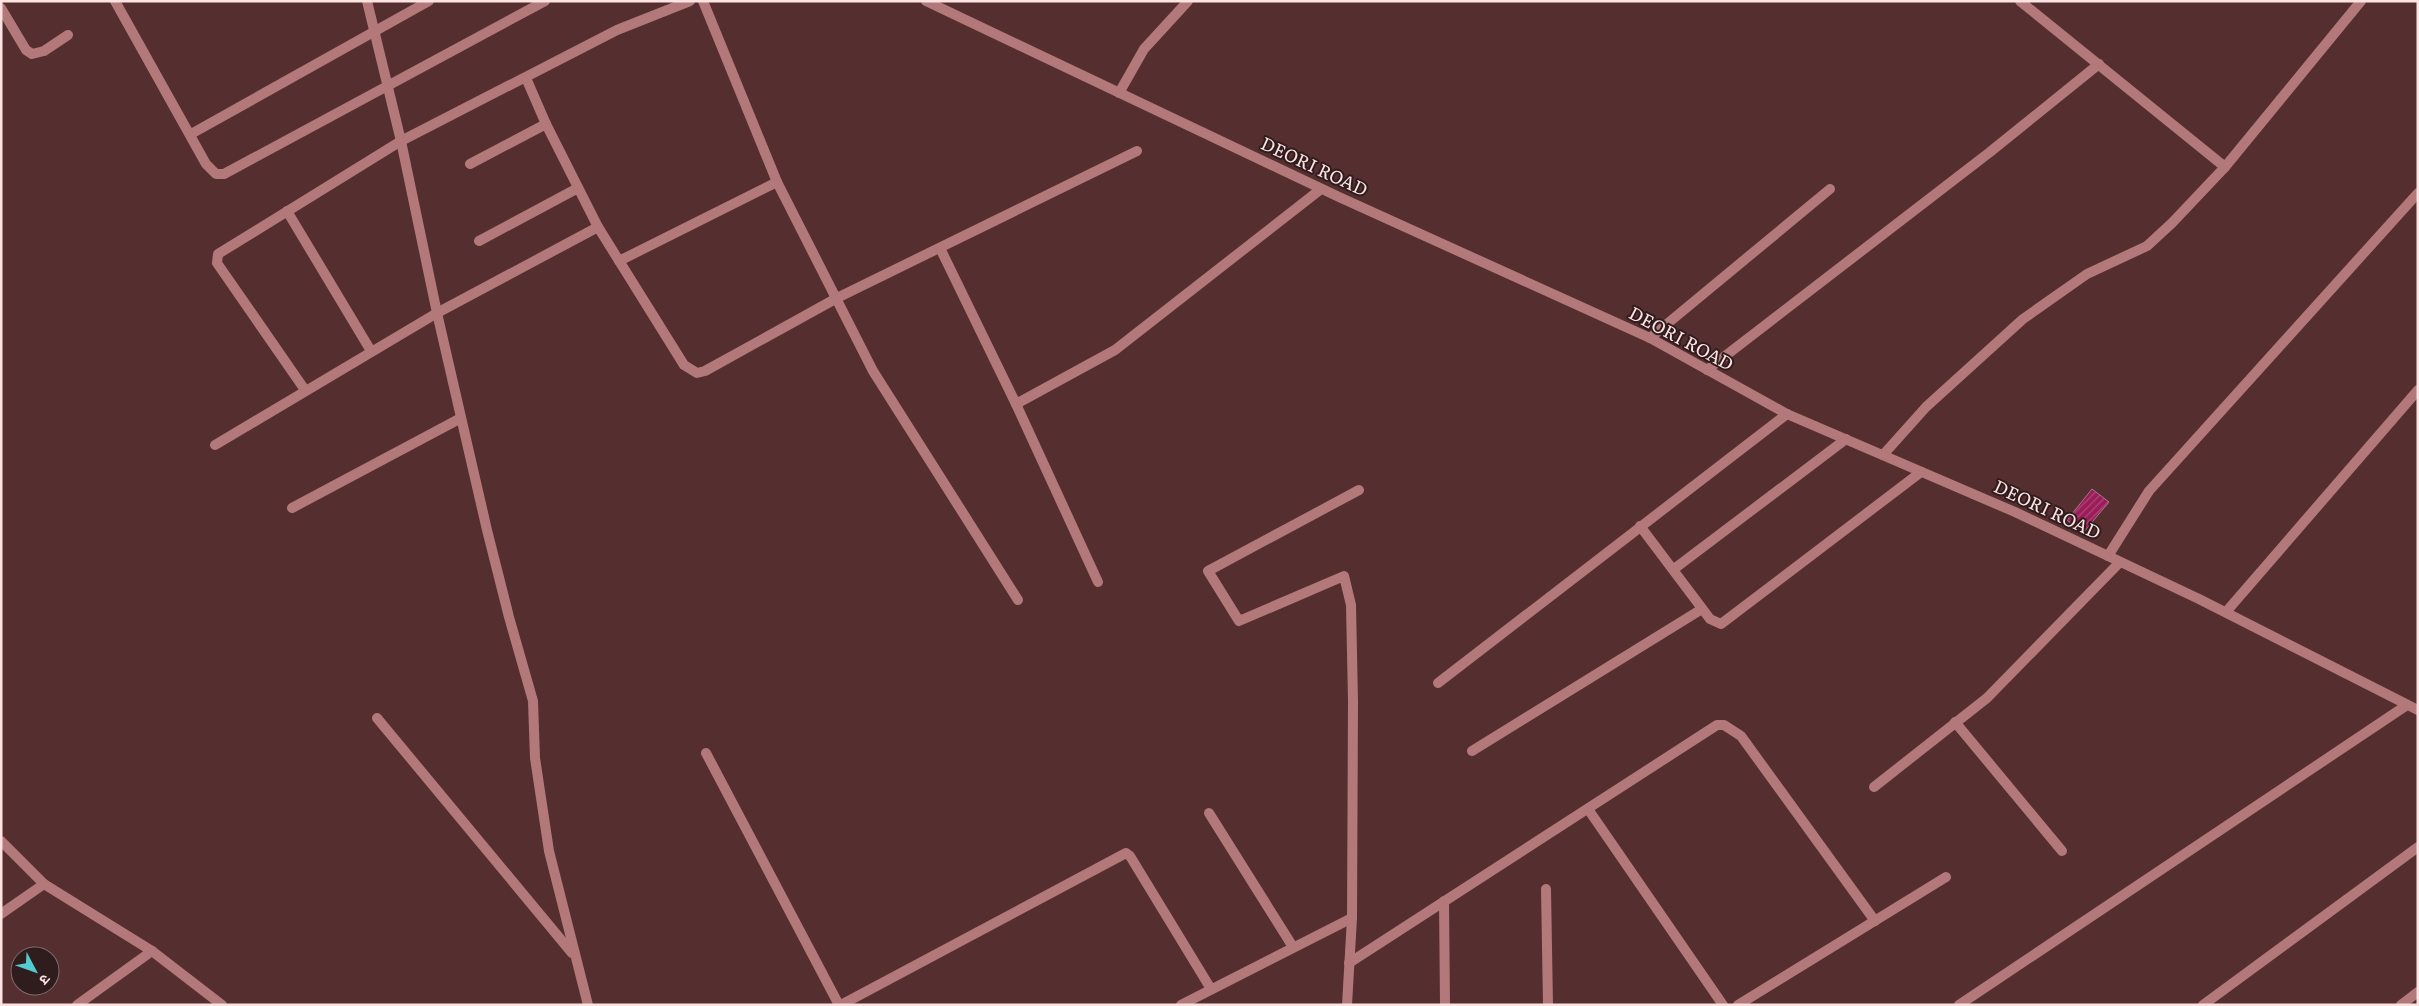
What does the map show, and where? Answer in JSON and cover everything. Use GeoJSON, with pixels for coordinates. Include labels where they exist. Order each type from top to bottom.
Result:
{"type":"FeatureCollection","features":[{"type":"Feature","properties":{"kind":"street"},"geometry":{"type":"LineString","coordinates":[[115,1],[210,169],[216,174],[224,174],[546,1]]}},
{"type":"Feature","properties":{"kind":"street"},"geometry":{"type":"LineString","coordinates":[[367,1],[401,141],[461,418],[509,617],[533,701],[535,758],[545,825],[574,956],[588,1005]]}},
{"type":"Feature","properties":{"kind":"street"},"geometry":{"type":"LineString","coordinates":[[190,134],[375,33],[429,1]]}},
{"type":"Feature","properties":{"kind":"street"},"geometry":{"type":"LineString","coordinates":[[305,390],[226,276],[216,258],[224,250],[401,141],[617,30],[690,1]]}},
{"type":"Feature","properties":{"kind":"street"},"geometry":{"type":"LineString","coordinates":[[703,1],[777,182],[873,371],[1018,600]]}},
{"type":"Feature","properties":{"kind":"street","name":"DEORI ROAD"},"geometry":{"type":"LineString","coordinates":[[926,1],[1322,189],[1650,338],[1787,414],[2108,556],[2226,612],[2418,710]]}},
{"type":"Feature","properties":{"kind":"street"},"geometry":{"type":"LineString","coordinates":[[1119,92],[1144,49],[1188,1]]}},
{"type":"Feature","properties":{"kind":"street"},"geometry":{"type":"LineString","coordinates":[[2020,1],[2225,167]]}},
{"type":"Feature","properties":{"kind":"street"},"geometry":{"type":"LineString","coordinates":[[1883,455],[1926,407],[2023,319],[2087,274],[2147,246],[2172,223],[2225,167],[2361,1]]}},
{"type":"Feature","properties":{"kind":"street"},"geometry":{"type":"LineString","coordinates":[[1,8],[26,50],[32,54],[44,51],[68,35]]}},
{"type":"Feature","properties":{"kind":"street"},"geometry":{"type":"LineString","coordinates":[[1707,370],[1990,152],[2098,64]]}},
{"type":"Feature","properties":{"kind":"street"},"geometry":{"type":"LineString","coordinates":[[526,78],[546,124],[598,227],[684,365],[697,373],[705,371],[837,298],[1137,151]]}},
{"type":"Feature","properties":{"kind":"street"},"geometry":{"type":"LineString","coordinates":[[470,164],[546,124]]}},
{"type":"Feature","properties":{"kind":"street"},"geometry":{"type":"LineString","coordinates":[[619,261],[777,182]]}},
{"type":"Feature","properties":{"kind":"street"},"geometry":{"type":"LineString","coordinates":[[478,241],[578,188]]}},
{"type":"Feature","properties":{"kind":"street"},"geometry":{"type":"LineString","coordinates":[[1016,404],[1115,350],[1322,189]]}},
{"type":"Feature","properties":{"kind":"street"},"geometry":{"type":"LineString","coordinates":[[1650,338],[1830,189]]}},
{"type":"Feature","properties":{"kind":"street"},"geometry":{"type":"LineString","coordinates":[[2108,556],[2149,491],[2418,193]]}},
{"type":"Feature","properties":{"kind":"street"},"geometry":{"type":"LineString","coordinates":[[287,211],[371,351]]}},
{"type":"Feature","properties":{"kind":"street"},"geometry":{"type":"LineString","coordinates":[[215,445],[437,312],[598,227]]}},
{"type":"Feature","properties":{"kind":"street"},"geometry":{"type":"LineString","coordinates":[[940,248],[1016,404],[1098,582]]}},
{"type":"Feature","properties":{"kind":"street"},"geometry":{"type":"LineString","coordinates":[[2226,612],[2418,390]]}},
{"type":"Feature","properties":{"kind":"street"},"geometry":{"type":"LineString","coordinates":[[1438,683],[1787,414]]}},
{"type":"Feature","properties":{"kind":"street"},"geometry":{"type":"LineString","coordinates":[[292,508],[461,418]]}},
{"type":"Feature","properties":{"kind":"street"},"geometry":{"type":"LineString","coordinates":[[1674,569],[1846,440]]}},
{"type":"Feature","properties":{"kind":"street"},"geometry":{"type":"LineString","coordinates":[[1640,526],[1710,619],[1716,623],[1724,623],[1921,472]]}},
{"type":"Feature","properties":{"kind":"street"},"geometry":{"type":"LineString","coordinates":[[1346,1004],[1352,918],[1353,702],[1351,605],[1344,576],[1239,621],[1208,571],[1359,490]]}},
{"type":"Feature","properties":{"kind":"street"},"geometry":{"type":"LineString","coordinates":[[1874,787],[1987,698],[2120,562]]}},
{"type":"Feature","properties":{"kind":"street"},"geometry":{"type":"LineString","coordinates":[[1472,750],[1702,609]]}},
{"type":"Feature","properties":{"kind":"street"},"geometry":{"type":"LineString","coordinates":[[1959,1005],[2407,705]]}},
{"type":"Feature","properties":{"kind":"street"},"geometry":{"type":"LineString","coordinates":[[377,718],[574,956]]}},
{"type":"Feature","properties":{"kind":"street"},"geometry":{"type":"LineString","coordinates":[[1956,722],[2062,851]]}},
{"type":"Feature","properties":{"kind":"street"},"geometry":{"type":"LineString","coordinates":[[1349,963],[1717,725],[1724,725],[1741,736],[1874,921]]}},
{"type":"Feature","properties":{"kind":"street"},"geometry":{"type":"LineString","coordinates":[[706,753],[840,1005],[1126,854],[1130,856],[1211,989]]}},
{"type":"Feature","properties":{"kind":"street"},"geometry":{"type":"LineString","coordinates":[[1588,810],[1723,1005]]}},
{"type":"Feature","properties":{"kind":"street"},"geometry":{"type":"LineString","coordinates":[[1208,812],[1293,946]]}},
{"type":"Feature","properties":{"kind":"street"},"geometry":{"type":"LineString","coordinates":[[1,842],[44,884],[152,951],[222,1005]]}},
{"type":"Feature","properties":{"kind":"street"},"geometry":{"type":"LineString","coordinates":[[2203,1005],[2418,847]]}},
{"type":"Feature","properties":{"kind":"street"},"geometry":{"type":"LineString","coordinates":[[1738,1005],[1946,877]]}},
{"type":"Feature","properties":{"kind":"street"},"geometry":{"type":"LineString","coordinates":[[1,914],[44,884]]}},
{"type":"Feature","properties":{"kind":"street"},"geometry":{"type":"LineString","coordinates":[[1546,889],[1548,1005]]}},
{"type":"Feature","properties":{"kind":"street"},"geometry":{"type":"LineString","coordinates":[[1444,901],[1445,1005]]}},
{"type":"Feature","properties":{"kind":"street"},"geometry":{"type":"LineString","coordinates":[[1181,1005],[1293,946],[1352,918]]}},
{"type":"Feature","properties":{"kind":"street"},"geometry":{"type":"LineString","coordinates":[[77,1005],[152,951]]}},
{"type":"Feature","properties":{"kind":"street"},"geometry":{"type":"LineString","coordinates":[[2401,1005],[2416,997]]}},
{"type":"Feature","properties":{"kind":"building"},"geometry":{"type":"Polygon","coordinates":[[[2092,489],[2109,502],[2083,533],[2067,520],[2092,489]]]}}]}
